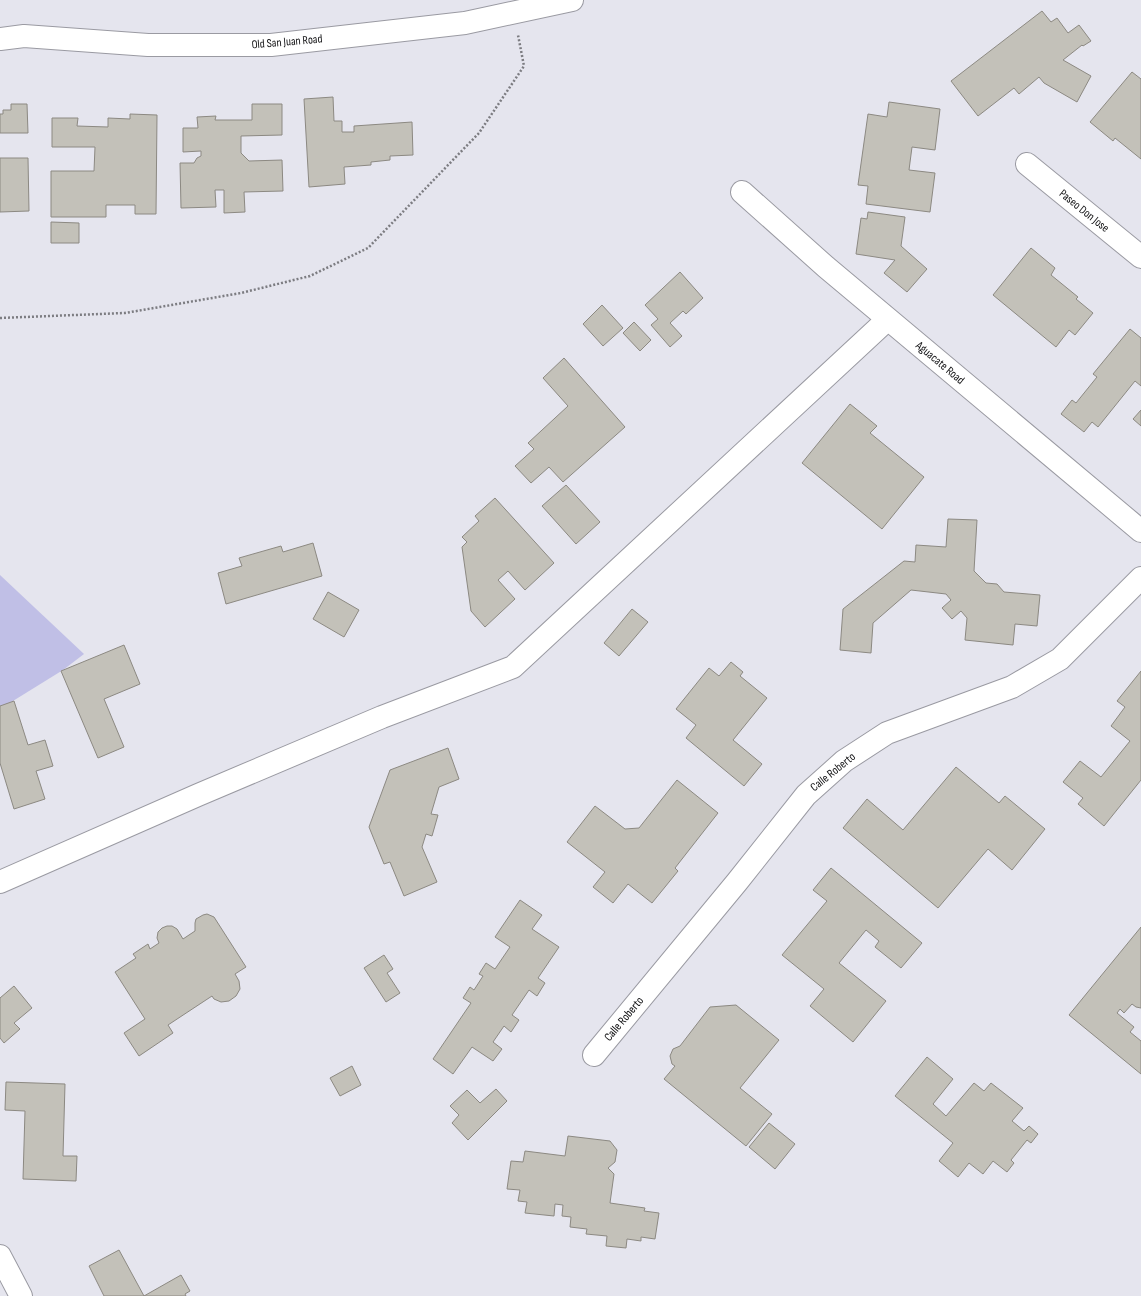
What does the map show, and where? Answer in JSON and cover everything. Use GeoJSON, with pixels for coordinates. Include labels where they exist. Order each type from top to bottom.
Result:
{"type":"FeatureCollection","features":[{"type":"Feature","properties":{"kind":"street","name":"Old San Juan Road"},"geometry":{"type":"LineString","coordinates":[[0,39],[24,36],[148,46],[271,45],[465,24],[572,0]]}},
{"type":"Feature","properties":{"kind":"street","name":"Paseo Don Jose"},"geometry":{"type":"LineString","coordinates":[[1027,164],[1141,257]]}},
{"type":"Feature","properties":{"kind":"street","name":"Aguacate Road"},"geometry":{"type":"LineString","coordinates":[[742,192],[826,267],[1141,531]]}},
{"type":"Feature","properties":{"kind":"street"},"geometry":{"type":"LineString","coordinates":[[0,882],[205,792],[382,717],[513,667],[888,319]]}},
{"type":"Feature","properties":{"kind":"street","name":"Calle Roberto"},"geometry":{"type":"LineString","coordinates":[[594,1055],[737,882],[806,795],[844,761],[887,733],[1012,687],[1060,659],[1141,578]]}},
{"type":"Feature","properties":{"kind":"street"},"geometry":{"type":"LineString","coordinates":[[0,1256],[21,1296]]}},
{"type":"Feature","properties":{"kind":"path"},"geometry":{"type":"LineString","coordinates":[[0,318],[126,312],[241,293],[310,276],[368,248],[479,133],[524,66],[514,13]]}},
{"type":"Feature","properties":{"kind":"shaded area"},"geometry":{"type":"Polygon","coordinates":[[[0,575],[84,654],[63,670],[0,709],[0,575]]]}},
{"type":"Feature","properties":{"kind":"building"},"geometry":{"type":"Polygon","coordinates":[[[1042,11],[1051,22],[1057,18],[1068,33],[1079,25],[1091,41],[1083,46],[1082,45],[1063,60],[1091,76],[1077,102],[1044,83],[1039,77],[1019,94],[1014,88],[978,116],[951,81],[1042,11]]]}},
{"type":"Feature","properties":{"kind":"building"},"geometry":{"type":"Polygon","coordinates":[[[1132,72],[1141,79],[1141,159],[1115,138],[1113,141],[1090,122],[1132,72]]]}},
{"type":"Feature","properties":{"kind":"building"},"geometry":{"type":"Polygon","coordinates":[[[333,97],[334,121],[342,121],[342,132],[354,132],[354,126],[412,122],[413,155],[390,156],[390,160],[371,162],[371,165],[344,167],[345,184],[309,187],[304,99],[333,97]]]}},
{"type":"Feature","properties":{"kind":"building"},"geometry":{"type":"Polygon","coordinates":[[[889,102],[940,109],[935,150],[912,147],[909,170],[935,173],[930,212],[866,204],[868,186],[858,185],[868,114],[887,117],[889,102]]]}},
{"type":"Feature","properties":{"kind":"building"},"geometry":{"type":"Polygon","coordinates":[[[11,104],[27,104],[28,133],[0,133],[0,114],[3,114],[3,110],[11,110],[11,104]]]}},
{"type":"Feature","properties":{"kind":"building"},"geometry":{"type":"Polygon","coordinates":[[[252,104],[282,104],[282,135],[241,136],[241,153],[249,161],[282,160],[283,191],[244,192],[245,212],[224,213],[224,190],[215,190],[216,207],[181,208],[180,163],[194,163],[197,158],[201,156],[201,151],[183,152],[183,128],[198,128],[197,117],[216,116],[215,120],[252,120],[252,104]]]}},
{"type":"Feature","properties":{"kind":"building"},"geometry":{"type":"Polygon","coordinates":[[[130,114],[157,115],[156,214],[135,214],[135,205],[106,205],[106,217],[51,217],[51,171],[94,171],[95,147],[52,147],[52,118],[78,118],[77,126],[108,127],[108,118],[130,119],[130,114]]]}},
{"type":"Feature","properties":{"kind":"building"},"geometry":{"type":"Polygon","coordinates":[[[0,158],[28,158],[29,211],[0,212],[0,158]]]}},
{"type":"Feature","properties":{"kind":"building"},"geometry":{"type":"Polygon","coordinates":[[[868,212],[905,217],[901,246],[927,269],[907,292],[884,273],[895,260],[856,254],[861,218],[867,219],[868,212]]]}},
{"type":"Feature","properties":{"kind":"building"},"geometry":{"type":"Polygon","coordinates":[[[51,222],[79,223],[79,243],[51,243],[51,222]]]}},
{"type":"Feature","properties":{"kind":"building"},"geometry":{"type":"Polygon","coordinates":[[[1031,248],[1055,268],[1051,275],[1078,297],[1076,299],[1093,313],[1075,335],[1069,330],[1056,347],[993,295],[1031,248]]]}},
{"type":"Feature","properties":{"kind":"building"},"geometry":{"type":"Polygon","coordinates":[[[680,272],[703,298],[686,314],[683,311],[670,323],[682,336],[670,347],[651,325],[658,319],[645,305],[680,272]]]}},
{"type":"Feature","properties":{"kind":"building"},"geometry":{"type":"Polygon","coordinates":[[[602,305],[623,328],[603,346],[583,324],[602,305]]]}},
{"type":"Feature","properties":{"kind":"building"},"geometry":{"type":"Polygon","coordinates":[[[634,322],[651,340],[640,351],[623,333],[634,322]]]}},
{"type":"Feature","properties":{"kind":"building"},"geometry":{"type":"Polygon","coordinates":[[[1130,329],[1141,338],[1141,386],[1135,381],[1098,427],[1092,422],[1084,432],[1061,414],[1072,400],[1076,403],[1097,377],[1093,374],[1130,329]]]}},
{"type":"Feature","properties":{"kind":"building"},"geometry":{"type":"Polygon","coordinates":[[[564,358],[625,427],[563,482],[549,467],[531,483],[515,466],[534,449],[528,443],[568,406],[543,378],[564,358]]]}},
{"type":"Feature","properties":{"kind":"building"},"geometry":{"type":"Polygon","coordinates":[[[850,404],[877,426],[870,433],[924,477],[882,529],[802,463],[850,404]]]}},
{"type":"Feature","properties":{"kind":"building"},"geometry":{"type":"Polygon","coordinates":[[[1141,410],[1141,426],[1133,419],[1141,410]]]}},
{"type":"Feature","properties":{"kind":"building"},"geometry":{"type":"Polygon","coordinates":[[[566,485],[600,522],[576,544],[542,506],[566,485]]]}},
{"type":"Feature","properties":{"kind":"building"},"geometry":{"type":"Polygon","coordinates":[[[495,498],[554,563],[525,590],[508,571],[498,580],[515,599],[485,627],[471,611],[462,547],[467,542],[462,537],[479,521],[475,516],[495,498]]]}},
{"type":"Feature","properties":{"kind":"building"},"geometry":{"type":"Polygon","coordinates":[[[948,519],[977,520],[974,571],[986,583],[997,584],[1004,592],[1040,595],[1037,626],[1015,624],[1013,645],[965,640],[967,618],[961,611],[952,619],[942,608],[951,600],[946,594],[911,590],[873,623],[871,653],[840,650],[843,609],[904,561],[915,562],[916,545],[946,547],[948,519]]]}},
{"type":"Feature","properties":{"kind":"building"},"geometry":{"type":"Polygon","coordinates":[[[313,543],[322,576],[226,604],[218,573],[242,566],[239,558],[281,546],[283,552],[313,543]]]}},
{"type":"Feature","properties":{"kind":"building"},"geometry":{"type":"Polygon","coordinates":[[[328,592],[359,610],[344,637],[313,619],[328,592]]]}},
{"type":"Feature","properties":{"kind":"building"},"geometry":{"type":"Polygon","coordinates":[[[632,609],[648,622],[619,656],[604,643],[632,609]]]}},
{"type":"Feature","properties":{"kind":"building"},"geometry":{"type":"Polygon","coordinates":[[[124,645],[140,684],[104,699],[124,747],[98,758],[61,671],[124,645]]]}},
{"type":"Feature","properties":{"kind":"building"},"geometry":{"type":"Polygon","coordinates":[[[731,662],[743,672],[740,676],[767,698],[733,740],[762,764],[744,786],[686,738],[696,725],[676,709],[709,668],[719,676],[731,662]]]}},
{"type":"Feature","properties":{"kind":"building"},"geometry":{"type":"Polygon","coordinates":[[[1141,671],[1141,780],[1104,826],[1078,804],[1083,798],[1063,782],[1080,761],[1101,777],[1130,741],[1111,726],[1125,707],[1117,701],[1141,671]]]}},
{"type":"Feature","properties":{"kind":"building"},"geometry":{"type":"Polygon","coordinates":[[[14,701],[28,745],[45,740],[53,766],[36,771],[45,799],[14,809],[0,763],[0,706],[14,701]]]}},
{"type":"Feature","properties":{"kind":"building"},"geometry":{"type":"Polygon","coordinates":[[[448,748],[459,779],[439,787],[431,814],[438,815],[432,836],[426,834],[422,847],[437,882],[404,896],[390,862],[384,864],[369,827],[390,770],[448,748]]]}},
{"type":"Feature","properties":{"kind":"building"},"geometry":{"type":"Polygon","coordinates":[[[956,767],[999,803],[1005,796],[1045,829],[1012,870],[988,849],[938,908],[843,828],[867,799],[903,830],[956,767]]]}},
{"type":"Feature","properties":{"kind":"building"},"geometry":{"type":"Polygon","coordinates":[[[677,780],[718,813],[675,868],[678,871],[652,903],[628,884],[613,903],[593,887],[605,872],[567,842],[595,806],[625,829],[639,828],[677,780]]]}},
{"type":"Feature","properties":{"kind":"building"},"geometry":{"type":"Polygon","coordinates":[[[831,868],[922,943],[901,968],[875,947],[879,941],[866,930],[839,963],[886,1001],[853,1042],[810,1006],[824,989],[782,955],[827,901],[813,890],[831,868]]]}},
{"type":"Feature","properties":{"kind":"building"},"geometry":{"type":"Polygon","coordinates":[[[520,900],[542,915],[532,929],[559,947],[538,978],[545,983],[537,996],[529,990],[512,1015],[519,1020],[511,1032],[504,1026],[493,1042],[502,1049],[493,1061],[472,1047],[453,1074],[433,1059],[471,1003],[463,998],[470,987],[474,990],[483,976],[479,974],[486,963],[495,969],[510,947],[495,937],[520,900]]]}},
{"type":"Feature","properties":{"kind":"building"},"geometry":{"type":"Polygon","coordinates":[[[207,914],[214,917],[246,967],[235,974],[239,981],[240,989],[236,996],[229,1001],[221,1002],[214,999],[212,996],[168,1025],[173,1033],[139,1056],[124,1033],[145,1019],[115,972],[136,958],[133,954],[148,944],[150,949],[159,943],[157,938],[158,932],[162,928],[172,926],[177,929],[183,939],[195,931],[196,919],[207,914]]]}},
{"type":"Feature","properties":{"kind":"building"},"geometry":{"type":"Polygon","coordinates":[[[1141,927],[1141,1008],[1132,1004],[1124,1013],[1120,1009],[1117,1013],[1134,1027],[1130,1032],[1141,1041],[1141,1074],[1069,1015],[1141,927]]]}},
{"type":"Feature","properties":{"kind":"building"},"geometry":{"type":"Polygon","coordinates":[[[384,955],[393,969],[387,973],[400,993],[386,1002],[364,968],[384,955]]]}},
{"type":"Feature","properties":{"kind":"building"},"geometry":{"type":"Polygon","coordinates":[[[14,986],[32,1008],[14,1023],[20,1029],[4,1043],[0,1038],[0,998],[14,986]]]}},
{"type":"Feature","properties":{"kind":"building"},"geometry":{"type":"Polygon","coordinates":[[[736,1005],[779,1040],[740,1088],[772,1114],[746,1146],[664,1079],[675,1066],[672,1064],[670,1056],[673,1049],[680,1046],[710,1007],[736,1005]]]}},
{"type":"Feature","properties":{"kind":"building"},"geometry":{"type":"Polygon","coordinates":[[[927,1057],[953,1079],[933,1104],[946,1116],[974,1083],[984,1091],[991,1083],[1023,1108],[1012,1121],[1024,1131],[1029,1126],[1038,1134],[1031,1143],[1027,1140],[1011,1160],[1014,1163],[1007,1172],[993,1161],[983,1174],[969,1163],[958,1177],[939,1161],[953,1143],[895,1096],[927,1057]]]}},
{"type":"Feature","properties":{"kind":"building"},"geometry":{"type":"Polygon","coordinates":[[[352,1066],[361,1085],[340,1096],[330,1078],[352,1066]]]}},
{"type":"Feature","properties":{"kind":"building"},"geometry":{"type":"Polygon","coordinates":[[[6,1082],[65,1084],[63,1156],[77,1156],[76,1181],[23,1179],[25,1111],[5,1110],[6,1082]]]}},
{"type":"Feature","properties":{"kind":"building"},"geometry":{"type":"Polygon","coordinates":[[[496,1089],[507,1101],[468,1140],[452,1123],[459,1115],[450,1106],[467,1090],[480,1103],[496,1089]]]}},
{"type":"Feature","properties":{"kind":"building"},"geometry":{"type":"Polygon","coordinates":[[[769,1123],[795,1144],[775,1169],[749,1147],[769,1123]]]}},
{"type":"Feature","properties":{"kind":"building"},"geometry":{"type":"Polygon","coordinates":[[[568,1136],[610,1141],[617,1150],[615,1162],[608,1168],[614,1174],[610,1203],[645,1208],[644,1211],[659,1213],[655,1239],[641,1237],[641,1241],[627,1239],[626,1248],[606,1246],[607,1236],[586,1234],[587,1229],[570,1227],[571,1217],[562,1216],[563,1205],[555,1204],[554,1216],[525,1213],[527,1202],[518,1201],[520,1190],[507,1189],[511,1161],[523,1162],[525,1151],[565,1156],[568,1136]]]}},
{"type":"Feature","properties":{"kind":"building"},"geometry":{"type":"Polygon","coordinates":[[[119,1250],[144,1296],[104,1296],[89,1266],[119,1250]]]}},
{"type":"Feature","properties":{"kind":"building"},"geometry":{"type":"Polygon","coordinates":[[[181,1275],[190,1291],[185,1294],[186,1296],[144,1296],[181,1275]]]}}]}
